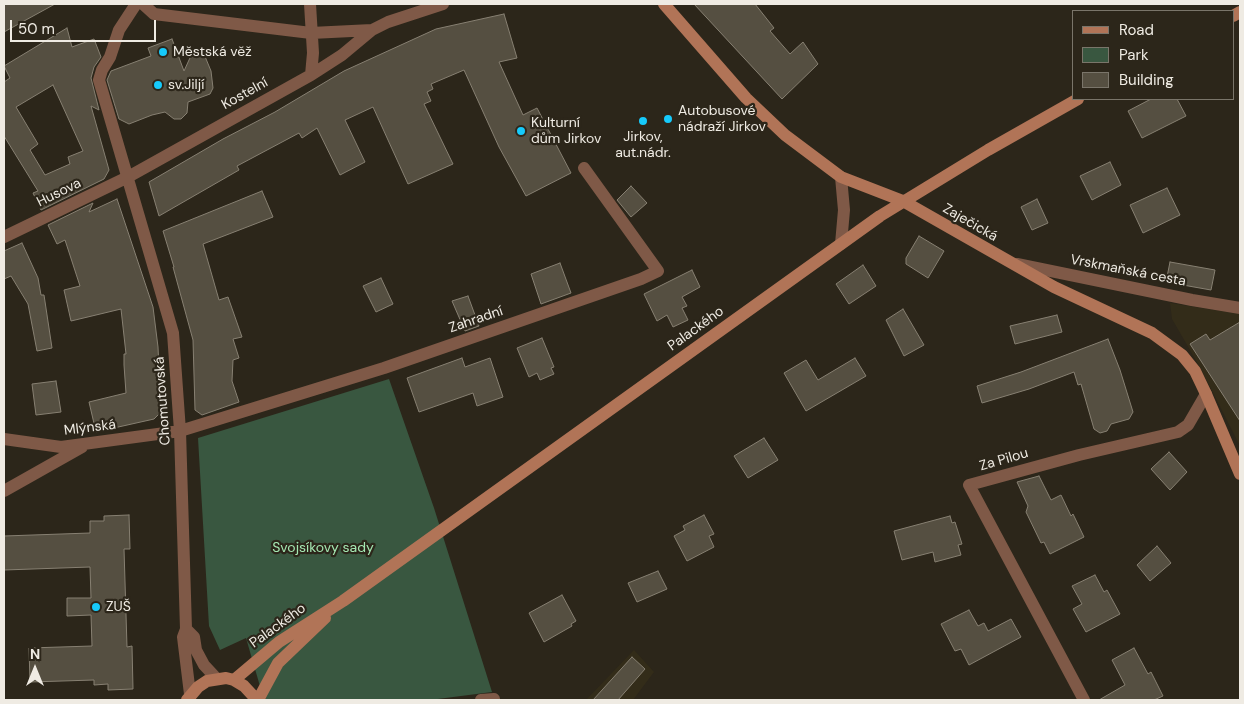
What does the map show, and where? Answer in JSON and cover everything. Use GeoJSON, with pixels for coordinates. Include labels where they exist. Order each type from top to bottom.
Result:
{"type":"FeatureCollection","features":[{"type":"Feature","properties":{"kind":"street","name":"Chomutovská"},"geometry":{"type":"LineString","coordinates":[[136,4],[119,30],[110,57],[98,80],[173,333],[180,430],[186,629],[183,637],[189,697]]}},
{"type":"Feature","properties":{"kind":"street","name":"Kostelní"},"geometry":{"type":"LineString","coordinates":[[143,4],[154,14],[311,33],[372,30]]}},
{"type":"Feature","properties":{"kind":"street"},"geometry":{"type":"LineString","coordinates":[[310,4],[311,75]]}},
{"type":"Feature","properties":{"kind":"street","name":"Kostelní"},"geometry":{"type":"LineString","coordinates":[[128,177],[311,75],[342,55],[372,30],[388,22],[443,4]]}},
{"type":"Feature","properties":{"kind":"street","name":"Zaječická"},"geometry":{"type":"LineString","coordinates":[[664,4],[746,98],[785,135],[841,177],[902,201],[1054,287],[1152,332],[1182,355],[1195,372],[1206,394],[1240,474]]}},
{"type":"Feature","properties":{"kind":"street","name":"Palackého"},"geometry":{"type":"LineString","coordinates":[[234,680],[279,642],[343,600],[902,201],[1076,100]]}},
{"type":"Feature","properties":{"kind":"street","name":"Zahradní"},"geometry":{"type":"LineString","coordinates":[[180,430],[384,368],[641,279],[658,271],[584,168]]}},
{"type":"Feature","properties":{"kind":"street","name":"Husova"},"geometry":{"type":"LineString","coordinates":[[4,237],[128,177]]}},
{"type":"Feature","properties":{"kind":"street"},"geometry":{"type":"LineString","coordinates":[[841,177],[844,210],[841,244]]}},
{"type":"Feature","properties":{"kind":"street","name":"Vrskmaňská cesta"},"geometry":{"type":"LineString","coordinates":[[1010,263],[1240,308]]}},
{"type":"Feature","properties":{"kind":"street","name":"Za Pilou"},"geometry":{"type":"LineString","coordinates":[[1084,700],[969,485],[1079,454],[1178,432],[1188,425],[1206,394]]}},
{"type":"Feature","properties":{"kind":"street","name":"Mlýnská"},"geometry":{"type":"LineString","coordinates":[[4,439],[62,447],[180,430]]}},
{"type":"Feature","properties":{"kind":"street"},"geometry":{"type":"LineString","coordinates":[[4,492],[86,445]]}},
{"type":"Feature","properties":{"kind":"street","name":"Palackého"},"geometry":{"type":"LineString","coordinates":[[257,700],[282,660],[343,600]]}},
{"type":"Feature","properties":{"kind":"street","name":"Chomutovská"},"geometry":{"type":"LineString","coordinates":[[186,629],[194,637],[196,650],[204,665],[217,679]]}},
{"type":"Feature","properties":{"kind":"street","name":"Chomutovská"},"geometry":{"type":"LineString","coordinates":[[189,697],[207,681],[217,679],[234,680]]}},
{"type":"Feature","properties":{"kind":"street"},"geometry":{"type":"LineString","coordinates":[[234,680],[244,686],[257,700]]}},
{"type":"Feature","properties":{"kind":"shaded area"},"geometry":{"type":"Polygon","coordinates":[[[1170,303],[1240,314],[1240,446],[1201,369],[1172,319],[1170,303]]]}},
{"type":"Feature","properties":{"kind":"shaded area"},"geometry":{"type":"Polygon","coordinates":[[[634,650],[654,672],[633,700],[586,700],[634,650]]]}},
{"type":"Feature","properties":{"kind":"green space","name":"Svojsíkovy sady"},"geometry":{"type":"Polygon","coordinates":[[[389,379],[434,508],[492,692],[430,700],[264,700],[246,638],[220,650],[209,626],[198,438],[389,379]]]}},
{"type":"Feature","properties":{"kind":"building"},"geometry":{"type":"Polygon","coordinates":[[[4,4],[55,4],[4,32],[4,4]]]}},
{"type":"Feature","properties":{"kind":"building"},"geometry":{"type":"Polygon","coordinates":[[[694,4],[755,4],[774,28],[770,31],[790,54],[803,42],[818,64],[782,99],[694,4]]]}},
{"type":"Feature","properties":{"kind":"building"},"geometry":{"type":"Polygon","coordinates":[[[504,14],[517,58],[499,62],[523,115],[537,108],[571,173],[526,196],[499,147],[464,70],[431,84],[433,89],[427,92],[431,101],[424,104],[453,164],[408,184],[373,107],[345,120],[365,162],[340,175],[317,128],[302,138],[299,133],[237,166],[239,170],[159,216],[149,182],[344,71],[436,29],[504,14]]]}},
{"type":"Feature","properties":{"kind":"building"},"geometry":{"type":"Polygon","coordinates":[[[67,28],[72,47],[94,39],[101,57],[94,67],[91,78],[99,110],[91,106],[109,170],[104,179],[41,210],[33,193],[38,191],[4,136],[4,82],[10,78],[4,66],[67,28]],[[53,85],[16,107],[38,144],[30,150],[45,175],[70,164],[68,157],[83,151],[53,85]]]}},
{"type":"Feature","properties":{"kind":"building","name":"sv.Jiljí"},"geometry":{"type":"Polygon","coordinates":[[[172,39],[184,71],[194,49],[204,54],[211,71],[213,88],[210,94],[188,102],[187,113],[181,119],[174,119],[165,112],[129,124],[119,119],[107,80],[111,71],[151,56],[148,48],[172,39]]]}},
{"type":"Feature","properties":{"kind":"building"},"geometry":{"type":"Polygon","coordinates":[[[1149,100],[1178,100],[1186,116],[1142,138],[1128,111],[1149,100]]]}},
{"type":"Feature","properties":{"kind":"building"},"geometry":{"type":"Polygon","coordinates":[[[1110,162],[1121,185],[1092,200],[1080,176],[1110,162]]]}},
{"type":"Feature","properties":{"kind":"building"},"geometry":{"type":"Polygon","coordinates":[[[631,186],[647,203],[631,217],[617,200],[631,186]]]}},
{"type":"Feature","properties":{"kind":"building"},"geometry":{"type":"Polygon","coordinates":[[[1167,188],[1180,215],[1143,233],[1130,205],[1167,188]]]}},
{"type":"Feature","properties":{"kind":"building"},"geometry":{"type":"Polygon","coordinates":[[[262,191],[273,217],[203,244],[219,300],[228,297],[242,337],[233,339],[239,358],[233,360],[232,381],[239,402],[202,415],[195,410],[193,340],[163,231],[262,191]]]}},
{"type":"Feature","properties":{"kind":"building"},"geometry":{"type":"Polygon","coordinates":[[[117,199],[153,307],[158,347],[161,412],[154,419],[96,432],[89,402],[126,393],[124,354],[126,354],[121,309],[71,321],[64,290],[80,286],[65,240],[57,244],[48,225],[93,203],[89,212],[117,199]]]}},
{"type":"Feature","properties":{"kind":"building"},"geometry":{"type":"Polygon","coordinates":[[[1037,199],[1048,223],[1032,230],[1021,207],[1037,199]]]}},
{"type":"Feature","properties":{"kind":"building"},"geometry":{"type":"Polygon","coordinates":[[[919,236],[944,251],[928,278],[906,264],[906,258],[919,236]]]}},
{"type":"Feature","properties":{"kind":"building"},"geometry":{"type":"Polygon","coordinates":[[[22,243],[38,278],[41,295],[44,295],[52,348],[37,351],[28,304],[11,276],[4,279],[4,251],[22,243]]]}},
{"type":"Feature","properties":{"kind":"building"},"geometry":{"type":"Polygon","coordinates":[[[1170,262],[1215,270],[1211,290],[1166,282],[1170,262]]]}},
{"type":"Feature","properties":{"kind":"building"},"geometry":{"type":"Polygon","coordinates":[[[560,263],[571,293],[541,304],[531,274],[560,263]]]}},
{"type":"Feature","properties":{"kind":"building"},"geometry":{"type":"Polygon","coordinates":[[[863,265],[876,286],[849,304],[836,284],[863,265]]]}},
{"type":"Feature","properties":{"kind":"building"},"geometry":{"type":"Polygon","coordinates":[[[692,270],[700,287],[682,297],[687,306],[682,308],[688,320],[673,327],[667,315],[657,321],[644,294],[692,270]]]}},
{"type":"Feature","properties":{"kind":"building"},"geometry":{"type":"Polygon","coordinates":[[[381,278],[393,304],[376,312],[363,286],[381,278]]]}},
{"type":"Feature","properties":{"kind":"building"},"geometry":{"type":"Polygon","coordinates":[[[468,296],[479,326],[465,331],[452,301],[468,296]]]}},
{"type":"Feature","properties":{"kind":"building"},"geometry":{"type":"Polygon","coordinates":[[[903,309],[924,345],[904,356],[886,320],[903,309]]]}},
{"type":"Feature","properties":{"kind":"building"},"geometry":{"type":"Polygon","coordinates":[[[1057,315],[1062,332],[1015,344],[1010,326],[1057,315]]]}},
{"type":"Feature","properties":{"kind":"building"},"geometry":{"type":"Polygon","coordinates":[[[1240,322],[1240,421],[1190,344],[1206,334],[1210,340],[1240,322]]]}},
{"type":"Feature","properties":{"kind":"building"},"geometry":{"type":"Polygon","coordinates":[[[542,338],[554,367],[551,368],[554,374],[540,380],[537,373],[529,377],[517,348],[542,338]]]}},
{"type":"Feature","properties":{"kind":"building"},"geometry":{"type":"Polygon","coordinates":[[[1108,339],[1133,412],[1129,419],[1111,424],[1107,431],[1100,433],[1094,429],[1081,384],[1078,385],[1074,372],[1029,389],[982,403],[977,386],[1021,372],[1108,339]]]}},
{"type":"Feature","properties":{"kind":"building"},"geometry":{"type":"Polygon","coordinates":[[[462,358],[465,367],[490,358],[503,397],[477,406],[473,393],[419,412],[407,378],[462,358]]]}},
{"type":"Feature","properties":{"kind":"building"},"geometry":{"type":"Polygon","coordinates":[[[855,358],[866,376],[806,411],[784,373],[806,360],[818,380],[855,358]]]}},
{"type":"Feature","properties":{"kind":"building"},"geometry":{"type":"Polygon","coordinates":[[[56,381],[61,412],[36,415],[32,384],[56,381]]]}},
{"type":"Feature","properties":{"kind":"building"},"geometry":{"type":"Polygon","coordinates":[[[764,438],[778,460],[748,478],[734,456],[764,438]]]}},
{"type":"Feature","properties":{"kind":"building"},"geometry":{"type":"Polygon","coordinates":[[[1169,452],[1187,472],[1170,490],[1151,469],[1169,452]]]}},
{"type":"Feature","properties":{"kind":"building"},"geometry":{"type":"Polygon","coordinates":[[[1039,476],[1051,500],[1061,495],[1084,537],[1050,554],[1044,542],[1041,543],[1026,512],[1028,506],[1017,482],[1039,476]]]}},
{"type":"Feature","properties":{"kind":"building","name":"ZUŠ"},"geometry":{"type":"Polygon","coordinates":[[[129,515],[130,549],[124,549],[127,647],[132,646],[133,689],[108,690],[108,684],[94,685],[94,680],[30,682],[29,648],[92,646],[91,615],[67,616],[67,598],[91,598],[90,567],[4,570],[4,536],[90,533],[90,521],[104,521],[104,516],[129,515]]]}},
{"type":"Feature","properties":{"kind":"building"},"geometry":{"type":"Polygon","coordinates":[[[704,515],[714,534],[709,536],[714,547],[687,561],[674,536],[685,530],[683,526],[704,515]]]}},
{"type":"Feature","properties":{"kind":"building"},"geometry":{"type":"Polygon","coordinates":[[[950,516],[952,523],[955,522],[962,544],[958,545],[961,555],[935,562],[933,552],[902,560],[894,531],[950,516]]]}},
{"type":"Feature","properties":{"kind":"building"},"geometry":{"type":"Polygon","coordinates":[[[1157,546],[1171,563],[1150,581],[1137,565],[1157,546]]]}},
{"type":"Feature","properties":{"kind":"building"},"geometry":{"type":"Polygon","coordinates":[[[658,571],[667,589],[637,602],[628,583],[658,571]]]}},
{"type":"Feature","properties":{"kind":"building"},"geometry":{"type":"Polygon","coordinates":[[[1095,575],[1104,592],[1107,590],[1120,614],[1086,632],[1073,609],[1082,604],[1072,586],[1095,575]]]}},
{"type":"Feature","properties":{"kind":"building"},"geometry":{"type":"Polygon","coordinates":[[[562,595],[576,621],[571,624],[572,626],[544,642],[529,613],[562,595]]]}},
{"type":"Feature","properties":{"kind":"building"},"geometry":{"type":"Polygon","coordinates":[[[969,610],[978,626],[984,623],[988,631],[1011,619],[1021,637],[969,665],[961,649],[955,651],[941,624],[969,610]]]}},
{"type":"Feature","properties":{"kind":"building"},"geometry":{"type":"Polygon","coordinates":[[[1134,648],[1148,674],[1151,672],[1163,696],[1154,700],[1099,700],[1125,685],[1112,660],[1134,648]]]}},
{"type":"Feature","properties":{"kind":"building"},"geometry":{"type":"Polygon","coordinates":[[[632,657],[645,669],[618,700],[593,700],[632,657]]]}},
{"type":"Feature","properties":{"kind":"place","name":"Městská věž"},"geometry":{"type":"Point","coordinates":[163,52]}},
{"type":"Feature","properties":{"kind":"place","name":"sv.Jiljí"},"geometry":{"type":"Point","coordinates":[158,85]}},
{"type":"Feature","properties":{"kind":"place","name":"Autobusové nádraží Jirkov"},"geometry":{"type":"Point","coordinates":[668,119]}},
{"type":"Feature","properties":{"kind":"place","name":"Jirkov, aut.nádr."},"geometry":{"type":"Point","coordinates":[643,121]}},
{"type":"Feature","properties":{"kind":"place","name":"Kulturní dům Jirkov"},"geometry":{"type":"Point","coordinates":[521,131]}},
{"type":"Feature","properties":{"kind":"place","name":"ZUŠ"},"geometry":{"type":"Point","coordinates":[96,607]}}]}
